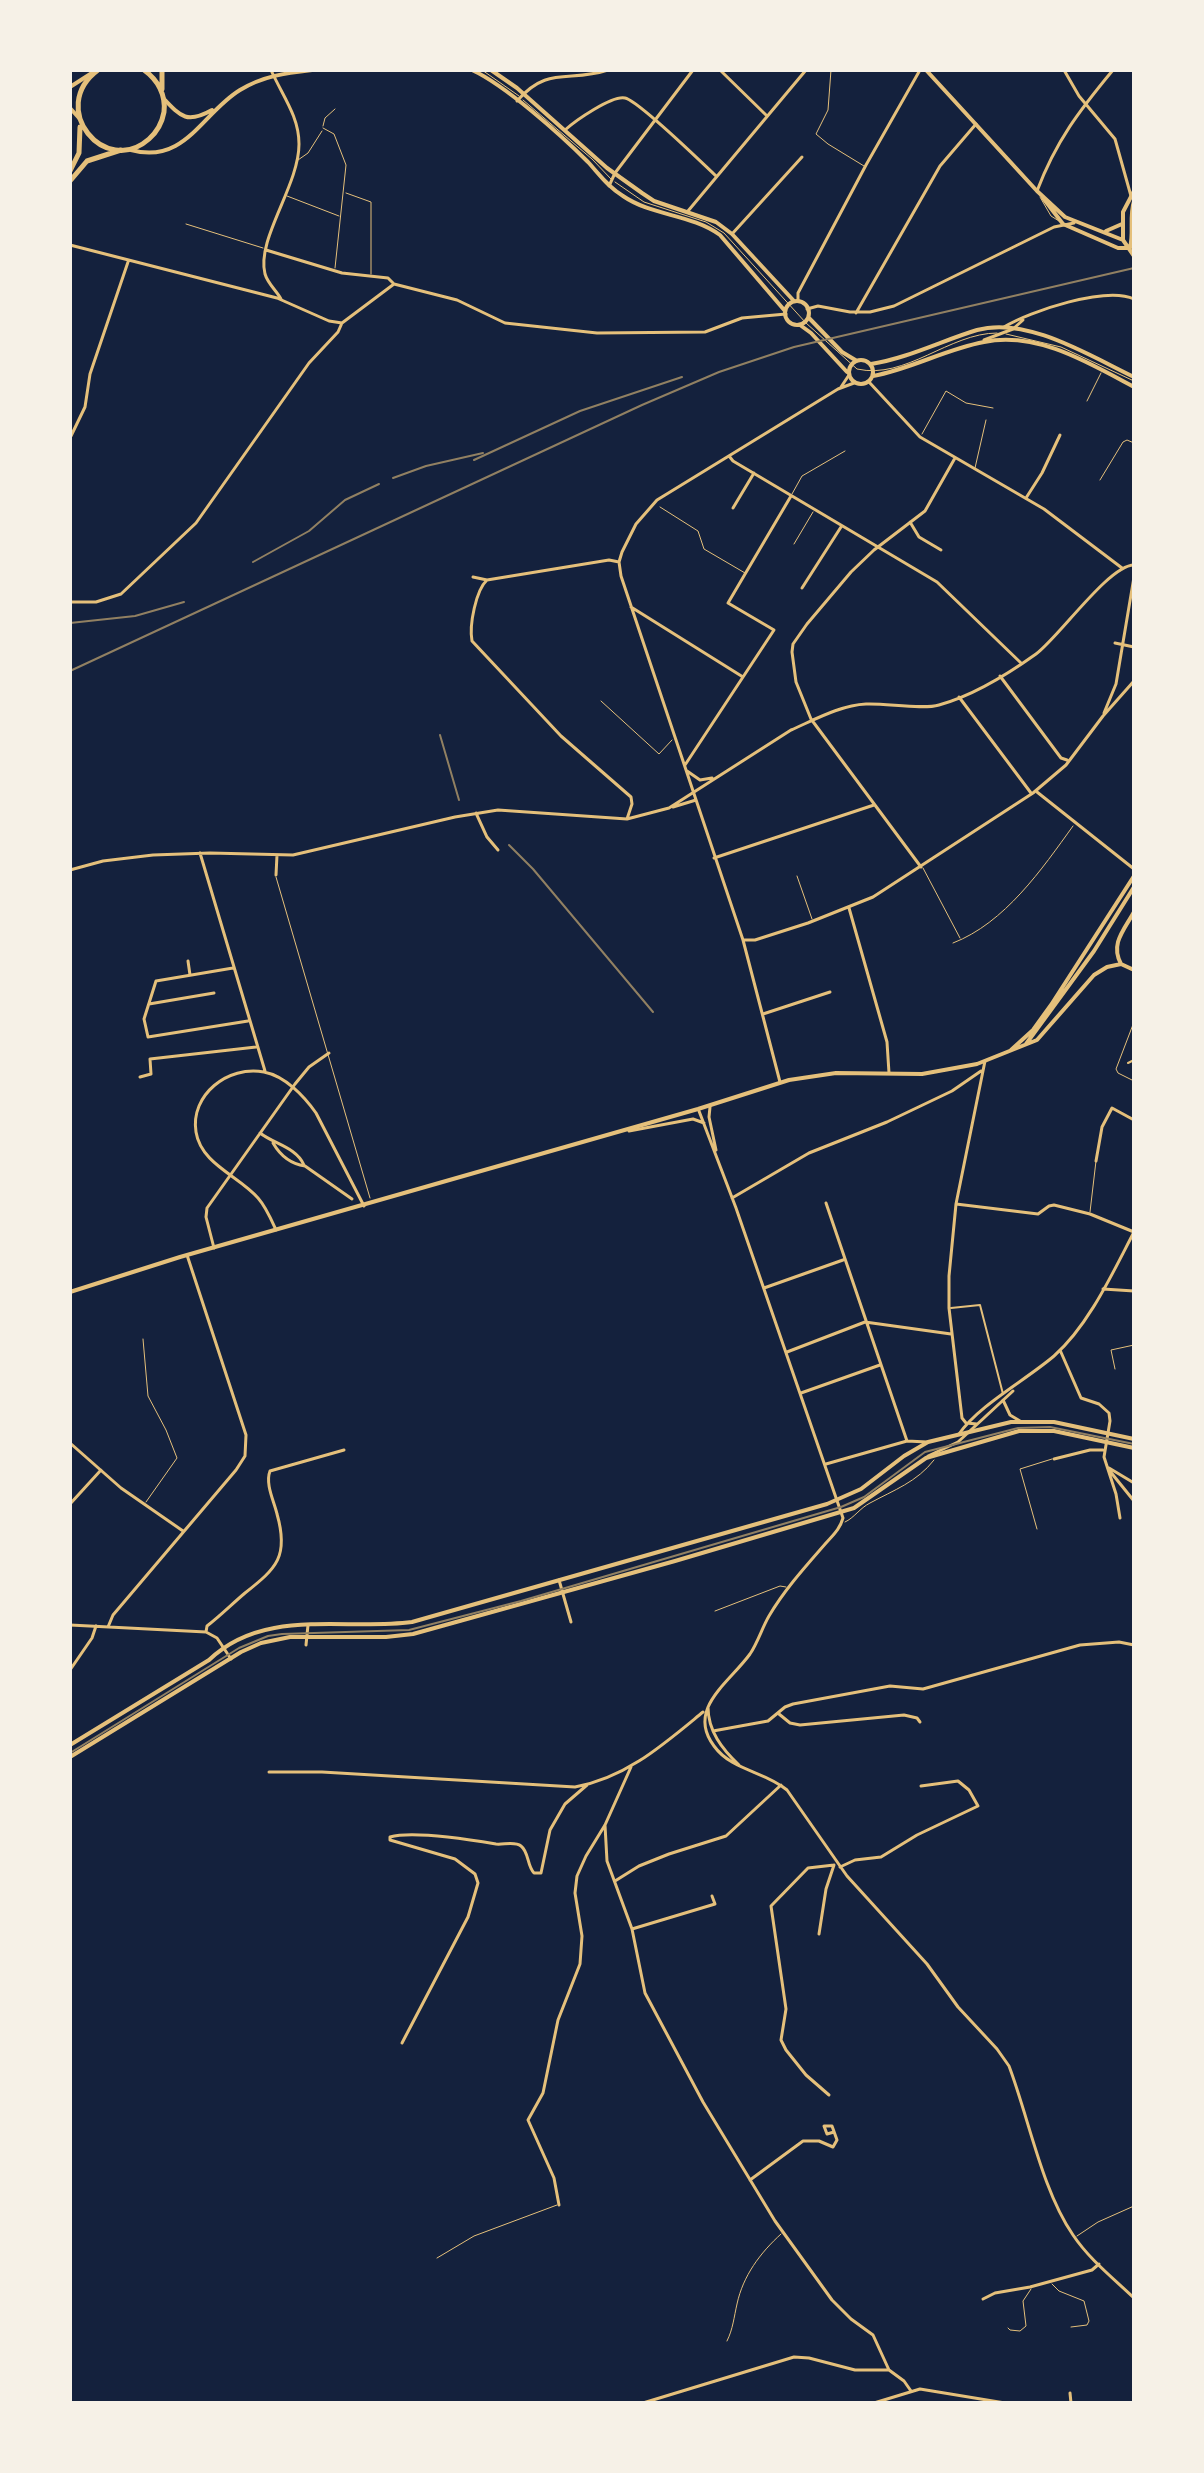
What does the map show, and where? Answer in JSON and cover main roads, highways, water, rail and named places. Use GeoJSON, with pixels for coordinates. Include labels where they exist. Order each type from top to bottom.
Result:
{"type":"FeatureCollection","features":[{"type":"Feature","properties":{"kind":"main road"},"geometry":{"type":"LineString","coordinates":[[70,87],[98,70]]}},
{"type":"Feature","properties":{"kind":"main road"},"geometry":{"type":"LineString","coordinates":[[70,171],[79,153],[80,91],[87,79],[98,70]]}},
{"type":"Feature","properties":{"kind":"main road"},"geometry":{"type":"LineString","coordinates":[[144,70],[155,80],[175,112],[198,118],[272,73],[312,70]]}},
{"type":"Feature","properties":{"kind":"main road"},"geometry":{"type":"LineString","coordinates":[[70,181],[87,161],[145,143],[157,131],[163,115],[162,70]]}},
{"type":"Feature","properties":{"kind":"main road"},"geometry":{"type":"LineString","coordinates":[[472,70],[520,97],[654,201],[716,222],[732,234],[794,301],[807,309],[805,322]]}},
{"type":"Feature","properties":{"kind":"main road"},"geometry":{"type":"LineString","coordinates":[[491,70],[609,186],[635,204],[714,230],[731,246],[794,324],[805,322]]}},
{"type":"Feature","properties":{"kind":"main road"},"geometry":{"type":"LineString","coordinates":[[923,70],[1040,194],[1074,223],[1105,231],[1132,248]]}},
{"type":"Feature","properties":{"kind":"main road"},"geometry":{"type":"LineString","coordinates":[[70,108],[95,141],[107,148],[141,153],[182,143],[194,134],[214,109]]}},
{"type":"Feature","properties":{"kind":"main road"},"geometry":{"type":"LineString","coordinates":[[1040,194],[1063,224],[1118,248],[1132,248]]}},
{"type":"Feature","properties":{"kind":"main road"},"geometry":{"type":"LineString","coordinates":[[1133,196],[1134,256]]}},
{"type":"Feature","properties":{"kind":"main road"},"geometry":{"type":"LineString","coordinates":[[1123,240],[1123,212],[1133,196]]}},
{"type":"Feature","properties":{"kind":"main road"},"geometry":{"type":"LineString","coordinates":[[1105,231],[1122,224]]}},
{"type":"Feature","properties":{"kind":"main road"},"geometry":{"type":"LineString","coordinates":[[786,312],[794,301]]}},
{"type":"Feature","properties":{"kind":"main road"},"geometry":{"type":"LineString","coordinates":[[805,322],[840,354],[857,361]]}},
{"type":"Feature","properties":{"kind":"main road"},"geometry":{"type":"LineString","coordinates":[[805,322],[854,383],[869,382],[873,373],[871,364]]}},
{"type":"Feature","properties":{"kind":"main road"},"geometry":{"type":"LineString","coordinates":[[849,374],[851,366],[857,361],[871,364],[899,359],[980,330],[1003,327],[1066,344],[1134,382]]}},
{"type":"Feature","properties":{"kind":"main road"},"geometry":{"type":"LineString","coordinates":[[873,373],[903,370],[981,342],[999,340],[1030,342],[1064,352],[1134,382]]}},
{"type":"Feature","properties":{"kind":"main road"},"geometry":{"type":"LineString","coordinates":[[1006,1053],[1025,1039],[1051,1005],[1134,876]]}},
{"type":"Feature","properties":{"kind":"main road"},"geometry":{"type":"LineString","coordinates":[[1024,1046],[1055,1008],[1134,887]]}},
{"type":"Feature","properties":{"kind":"main road"},"geometry":{"type":"LineString","coordinates":[[1134,912],[1116,944],[1115,952],[1121,964],[1134,970]]}},
{"type":"Feature","properties":{"kind":"main road"},"geometry":{"type":"LineString","coordinates":[[70,1292],[187,1255],[780,1084],[836,1073],[937,1072],[985,1061],[1037,1040],[1098,971],[1121,964]]}},
{"type":"Feature","properties":{"kind":"main road"},"geometry":{"type":"LineString","coordinates":[[70,1745],[209,1660],[224,1647],[268,1628],[412,1622],[838,1500],[861,1489],[928,1442],[970,1431],[1020,1421],[1054,1422],[1134,1439]]}},
{"type":"Feature","properties":{"kind":"main road"},"geometry":{"type":"LineString","coordinates":[[70,1757],[261,1643],[308,1637],[402,1636],[562,1593],[842,1512],[866,1501],[926,1458],[1035,1429],[1134,1448]]}},
{"type":"Feature","properties":{"kind":"tram line"},"geometry":{"type":"LineString","coordinates":[[70,1753],[239,1648],[268,1636],[409,1630],[521,1601],[841,1507],[864,1497],[925,1452],[1018,1428],[1050,1427],[1134,1444]]}},
{"type":"Feature","properties":{"kind":"railway"},"geometry":{"type":"LineString","coordinates":[[70,671],[719,372],[794,347],[1134,268]]}},
{"type":"Feature","properties":{"kind":"railway"},"geometry":{"type":"LineString","coordinates":[[474,460],[580,411],[682,377]]}},
{"type":"Feature","properties":{"kind":"railway"},"geometry":{"type":"LineString","coordinates":[[393,478],[426,466],[483,453]]}},
{"type":"Feature","properties":{"kind":"railway"},"geometry":{"type":"LineString","coordinates":[[253,562],[309,531],[345,500],[379,484]]}},
{"type":"Feature","properties":{"kind":"railway"},"geometry":{"type":"LineString","coordinates":[[70,623],[135,616],[184,602]]}},
{"type":"Feature","properties":{"kind":"railway"},"geometry":{"type":"LineString","coordinates":[[440,735],[459,800]]}},
{"type":"Feature","properties":{"kind":"railway"},"geometry":{"type":"LineString","coordinates":[[509,845],[533,869],[653,1012]]}}]}
